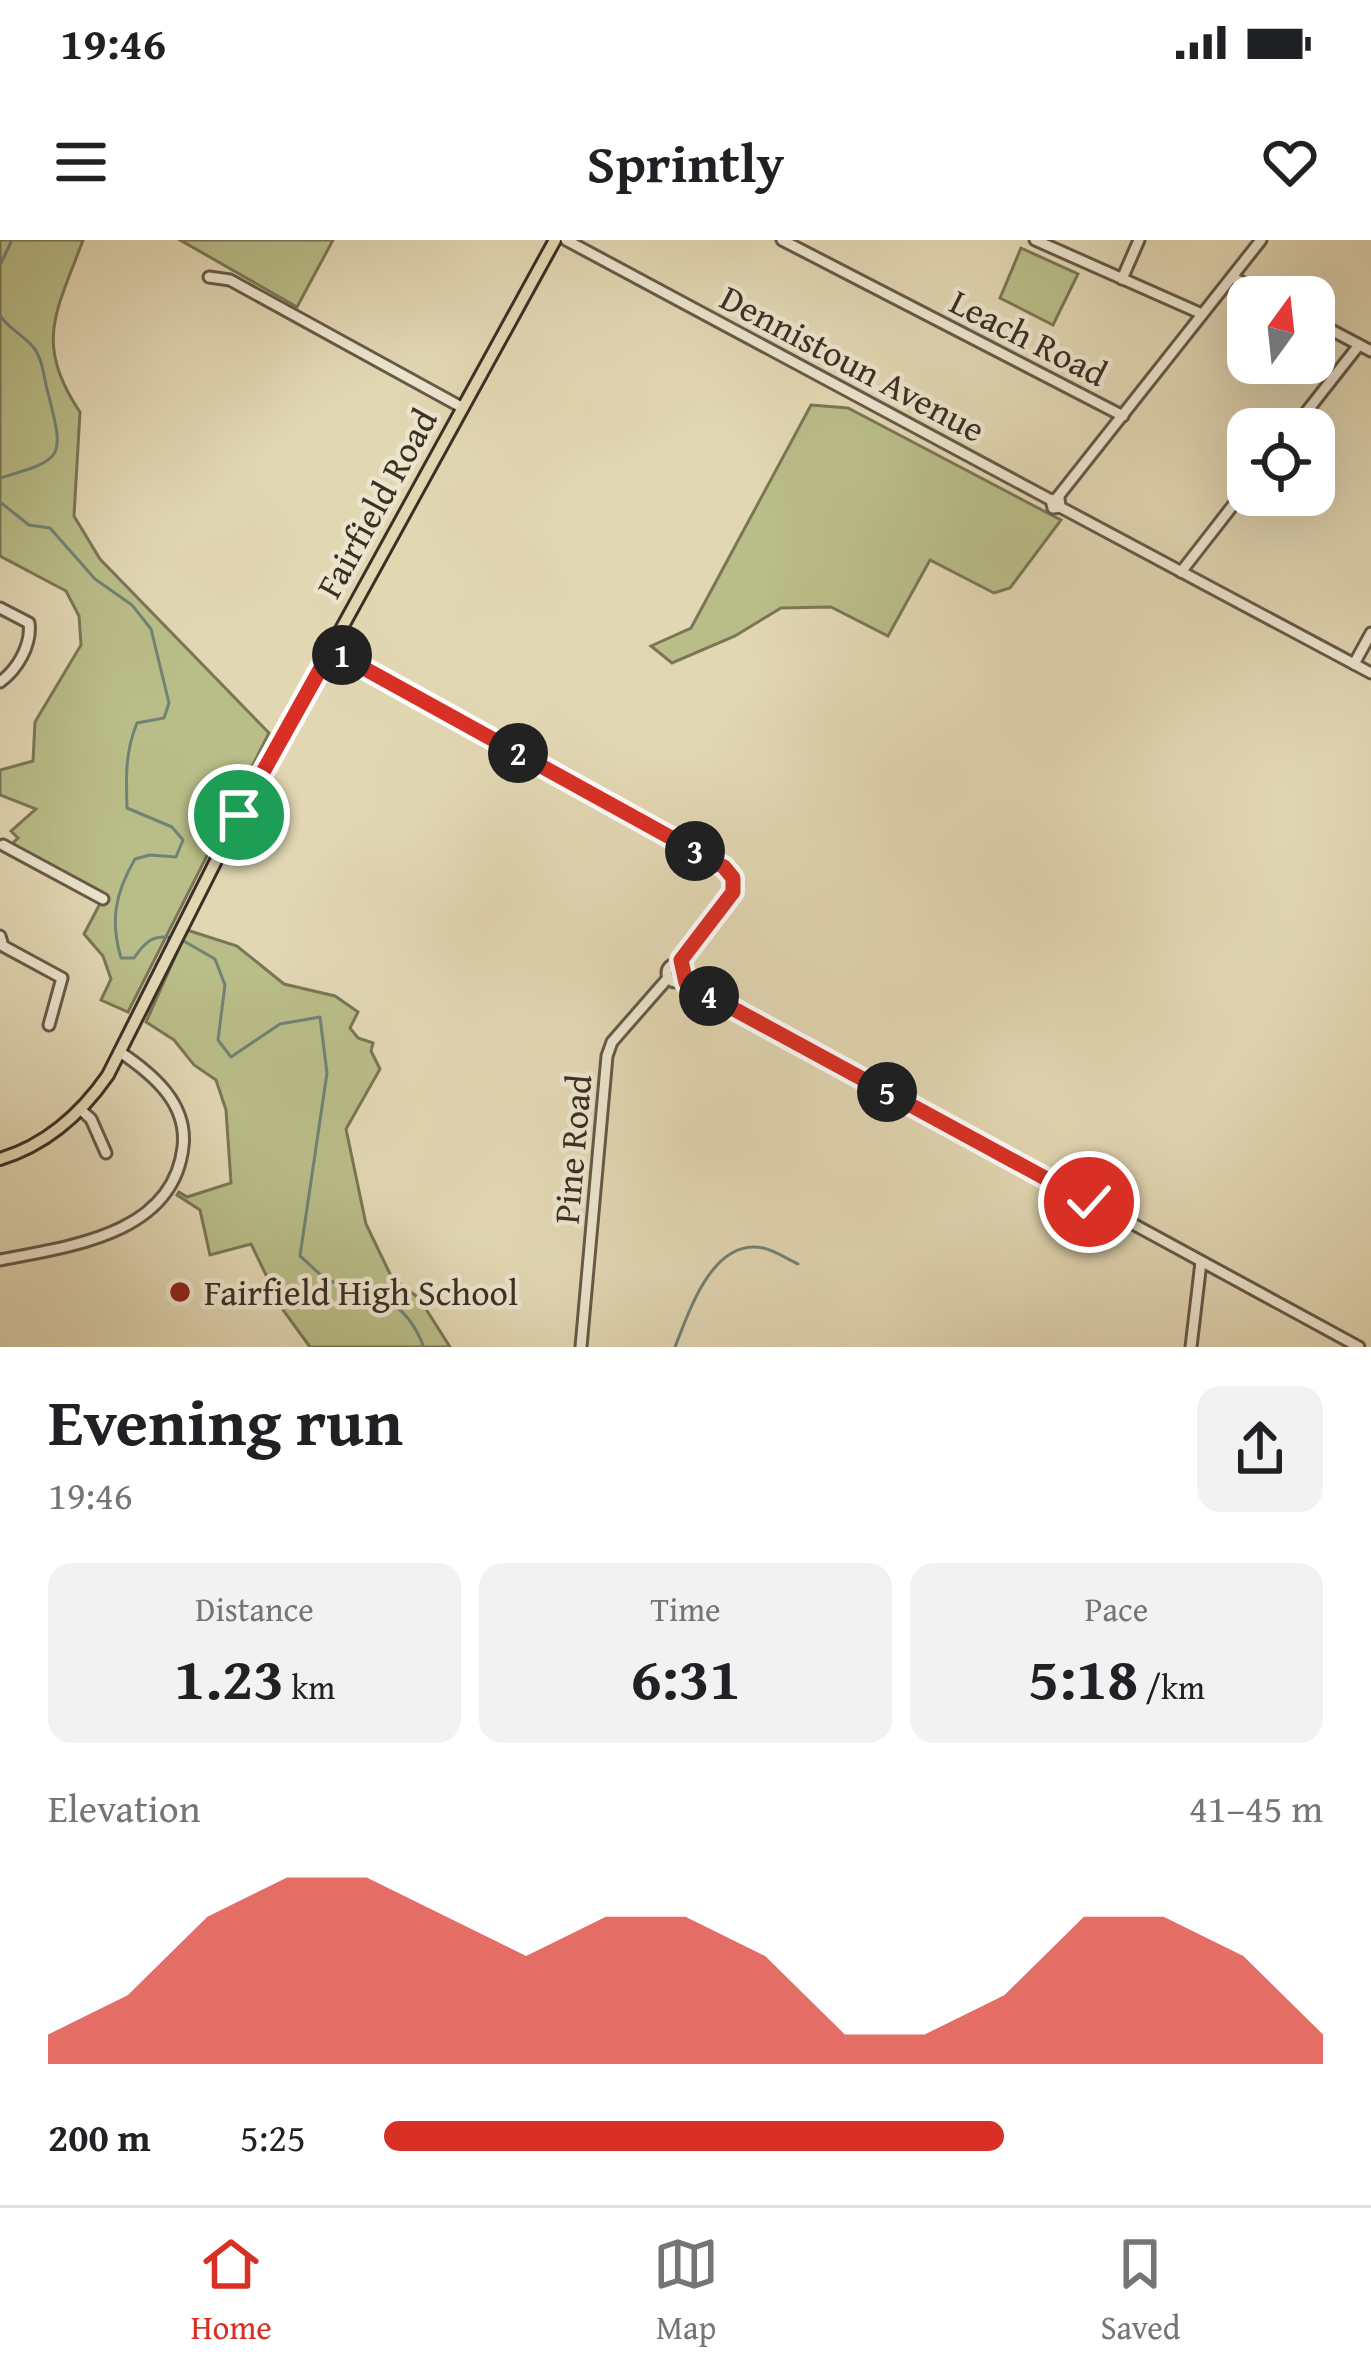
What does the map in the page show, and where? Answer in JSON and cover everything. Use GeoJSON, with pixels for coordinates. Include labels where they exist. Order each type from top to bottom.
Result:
{"type":"FeatureCollection","features":[{"type":"Feature","properties":{"kind":"main road","name":"Fairfield Road"},"geometry":{"type":"LineString","coordinates":[[0,1159],[35,1144],[80,1109],[108,1075],[179,928],[555,240]]}},
{"type":"Feature","properties":{"kind":"street","name":"Dennistoun Avenue"},"geometry":{"type":"LineString","coordinates":[[566,240],[1371,673]]}},
{"type":"Feature","properties":{"kind":"street","name":"Leach Road"},"geometry":{"type":"LineString","coordinates":[[782,240],[1123,416]]}},
{"type":"Feature","properties":{"kind":"street"},"geometry":{"type":"LineString","coordinates":[[1035,240],[1202,314]]}},
{"type":"Feature","properties":{"kind":"street"},"geometry":{"type":"LineString","coordinates":[[1122,279],[1139,240]]}},
{"type":"Feature","properties":{"kind":"street"},"geometry":{"type":"LineString","coordinates":[[1233,276],[1261,240]]}},
{"type":"Feature","properties":{"kind":"street"},"geometry":{"type":"LineString","coordinates":[[209,277],[230,280],[463,408]]}},
{"type":"Feature","properties":{"kind":"street"},"geometry":{"type":"LineString","coordinates":[[1056,502],[1227,283]]}},
{"type":"Feature","properties":{"kind":"street"},"geometry":{"type":"LineString","coordinates":[[1335,332],[1371,351]]}},
{"type":"Feature","properties":{"kind":"street"},"geometry":{"type":"LineString","coordinates":[[1310,408],[1359,345]]}},
{"type":"Feature","properties":{"kind":"street"},"geometry":{"type":"LineString","coordinates":[[1181,572],[1227,514]]}},
{"type":"Feature","properties":{"kind":"street"},"geometry":{"type":"LineString","coordinates":[[0,608],[28,623],[30,635],[16,667],[0,682]]}},
{"type":"Feature","properties":{"kind":"street"},"geometry":{"type":"LineString","coordinates":[[1354,664],[1371,633]]}},
{"type":"Feature","properties":{"kind":"street"},"geometry":{"type":"LineString","coordinates":[[331,650],[724,867],[733,878],[733,892],[679,965],[669,967],[668,978],[683,979],[1359,1347]]}},
{"type":"Feature","properties":{"kind":"street"},"geometry":{"type":"LineString","coordinates":[[2,844],[103,899]]}},
{"type":"Feature","properties":{"kind":"street"},"geometry":{"type":"LineString","coordinates":[[0,936],[3,946],[62,978],[49,1025]]}},
{"type":"Feature","properties":{"kind":"street"},"geometry":{"type":"LineString","coordinates":[[679,965],[685,971],[683,979]]}},
{"type":"Feature","properties":{"kind":"street","name":"Pine Road"},"geometry":{"type":"LineString","coordinates":[[580,1347],[607,1056],[612,1042],[668,978]]}},
{"type":"Feature","properties":{"kind":"street"},"geometry":{"type":"LineString","coordinates":[[0,1260],[133,1223],[155,1209],[171,1189],[183,1153],[182,1112],[120,1052]]}},
{"type":"Feature","properties":{"kind":"street"},"geometry":{"type":"LineString","coordinates":[[80,1109],[92,1119],[106,1153]]}},
{"type":"Feature","properties":{"kind":"street"},"geometry":{"type":"LineString","coordinates":[[1191,1347],[1201,1262]]}},
{"type":"Feature","properties":{"kind":"green space"},"geometry":{"type":"Polygon","coordinates":[[[0,240],[83,240],[58,307],[53,346],[66,388],[80,412],[74,516],[100,559],[269,733],[128,1012],[101,1000],[111,979],[103,956],[84,934],[104,896],[12,844],[18,838],[11,831],[36,809],[0,795],[0,770],[33,761],[35,722],[81,645],[79,616],[66,591],[0,556],[0,240]]]}},
{"type":"Feature","properties":{"kind":"green space"},"geometry":{"type":"Polygon","coordinates":[[[180,240],[333,240],[297,307],[180,240]]]}},
{"type":"Feature","properties":{"kind":"green space"},"geometry":{"type":"Polygon","coordinates":[[[1021,248],[1078,274],[1053,325],[1000,298],[1021,248]]]}},
{"type":"Feature","properties":{"kind":"green space"},"geometry":{"type":"Polygon","coordinates":[[[811,405],[848,408],[1061,520],[1010,588],[994,593],[930,560],[888,636],[831,607],[781,608],[735,636],[672,663],[651,646],[691,628],[811,405]]]}},
{"type":"Feature","properties":{"kind":"green space"},"geometry":{"type":"Polygon","coordinates":[[[187,930],[237,946],[284,984],[335,996],[358,1012],[350,1028],[358,1038],[373,1043],[371,1051],[380,1069],[346,1129],[366,1224],[392,1278],[419,1298],[450,1347],[310,1347],[283,1310],[251,1244],[210,1255],[200,1210],[177,1195],[187,1197],[231,1183],[226,1110],[216,1080],[194,1065],[174,1040],[146,1022],[187,930]]]}},
{"type":"Feature","properties":{"kind":"waterway"},"geometry":{"type":"LineString","coordinates":[[0,265],[12,240]]}},
{"type":"Feature","properties":{"kind":"waterway"},"geometry":{"type":"LineString","coordinates":[[0,315],[39,358],[57,431],[57,444],[48,460],[0,478]]}},
{"type":"Feature","properties":{"kind":"waterway"},"geometry":{"type":"LineString","coordinates":[[0,502],[29,525],[50,528],[95,579],[132,605],[151,629],[169,703],[164,718],[137,723],[128,754],[127,808],[172,827],[183,840],[176,857],[135,859],[115,919],[121,958],[134,958],[155,938],[173,938]]}},
{"type":"Feature","properties":{"kind":"waterway"},"geometry":{"type":"LineString","coordinates":[[182,940],[215,959],[225,985],[218,1040],[231,1057],[280,1024],[320,1017],[327,1073],[300,1256],[322,1276],[379,1298],[403,1313],[420,1347]]}},
{"type":"Feature","properties":{"kind":"waterway"},"geometry":{"type":"LineString","coordinates":[[675,1347],[705,1281],[730,1254],[763,1248],[798,1264]]}},
{"type":"Feature","properties":{"kind":"place","name":"Fairfield High School"},"geometry":{"type":"Point","coordinates":[180,1292]}},
{"type":"Feature","properties":{"kind":"route"},"geometry":{"type":"LineString","coordinates":[[239,815],[331,650],[724,867],[733,878],[733,892],[681,960],[686,983],[1089,1202]]}}]}
